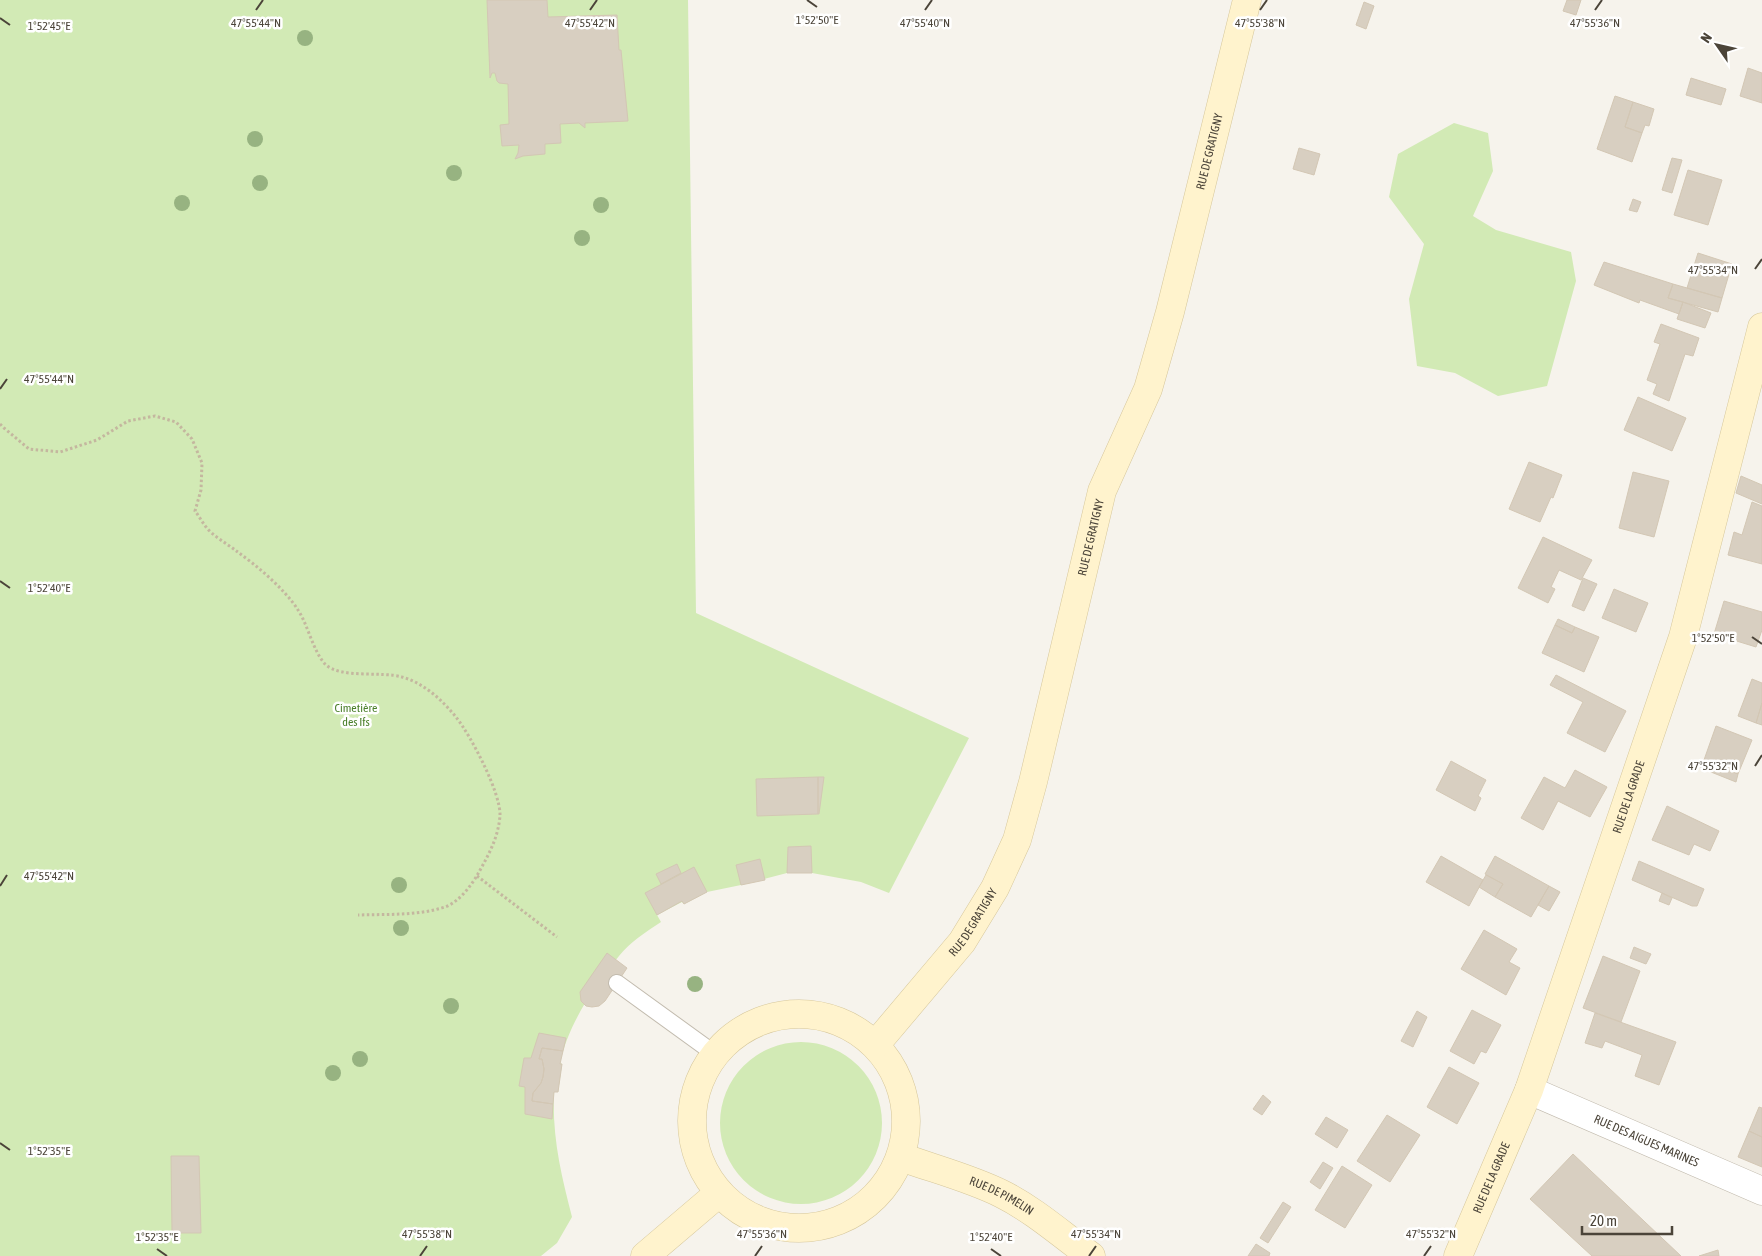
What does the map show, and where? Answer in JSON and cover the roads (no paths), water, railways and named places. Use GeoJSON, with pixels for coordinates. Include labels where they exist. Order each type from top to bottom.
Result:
{"type":"FeatureCollection","features":[{"type":"Feature","properties":{"kind":"street","name":"RUE DE GRATIGNY"},"geometry":{"type":"LineString","coordinates":[[876,1044],[962,942],[995,888],[1016,840],[1033,782],[1102,491],[1148,389],[1170,312],[1247,0]]}},
{"type":"Feature","properties":{"kind":"street","name":"RUE DE LA GRADE"},"geometry":{"type":"LineString","coordinates":[[1458,1256],[1530,1090],[1683,637],[1762,326]]}},
{"type":"Feature","properties":{"kind":"street"},"geometry":{"type":"LineString","coordinates":[[812,1013],[846,1024],[876,1044],[894,1068],[904,1097],[907,1127],[900,1156],[882,1189],[855,1213],[820,1226],[783,1227],[748,1216],[719,1193],[702,1168],[693,1139],[692,1108],[700,1078],[715,1054],[743,1029],[776,1015],[812,1013]]}},
{"type":"Feature","properties":{"kind":"street","name":"RUE DES AIGUES MARINES"},"geometry":{"type":"LineString","coordinates":[[1530,1090],[1762,1191]]}},
{"type":"Feature","properties":{"kind":"street","name":"RUE DE PIMELIN"},"geometry":{"type":"LineString","coordinates":[[900,1156],[1002,1194],[1021,1205],[1090,1256]]}},
{"type":"Feature","properties":{"kind":"street"},"geometry":{"type":"LineString","coordinates":[[645,1256],[719,1193]]}},
{"type":"Feature","properties":{"kind":"lane"},"geometry":{"type":"LineString","coordinates":[[617,983],[715,1054]]}},
{"type":"Feature","properties":{"kind":"park label","name":"Cimetière des Ifs"},"geometry":{"type":"Point","coordinates":[356,715]}}]}
